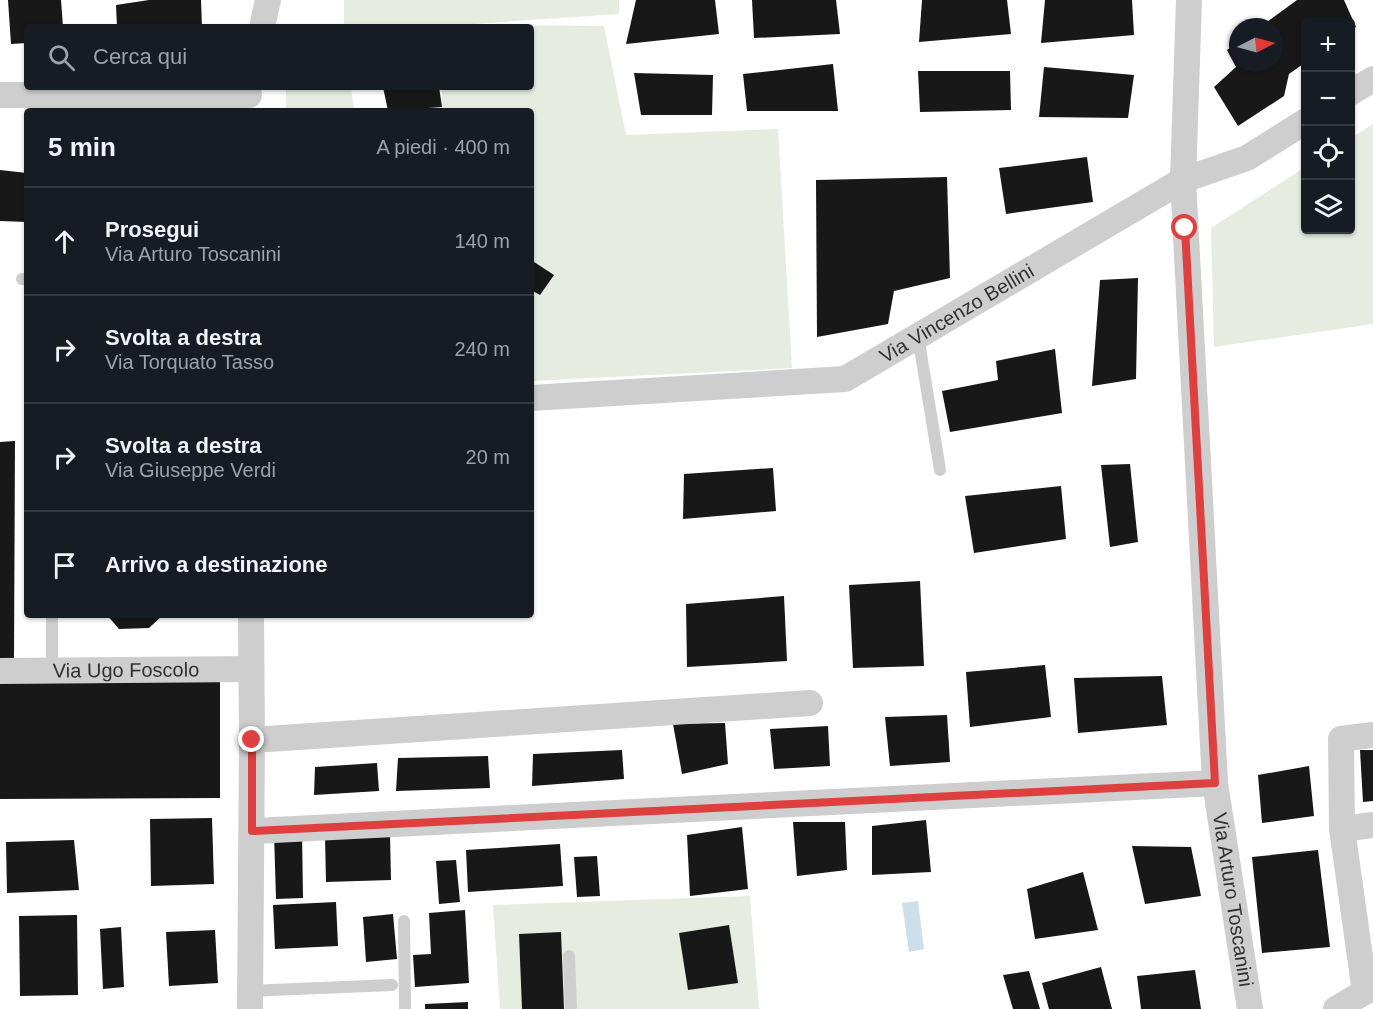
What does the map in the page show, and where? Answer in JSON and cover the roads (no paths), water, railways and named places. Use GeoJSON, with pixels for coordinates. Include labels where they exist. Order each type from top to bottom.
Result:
{"type":"FeatureCollection","features":[{"type":"Feature","properties":{"kind":"street"},"geometry":{"type":"LineString","coordinates":[[263,24],[268,0]]}},
{"type":"Feature","properties":{"kind":"street"},"geometry":{"type":"LineString","coordinates":[[1183,180],[1189,0]]}},
{"type":"Feature","properties":{"kind":"street"},"geometry":{"type":"LineString","coordinates":[[1355,90],[1373,79]]}},
{"type":"Feature","properties":{"kind":"street"},"geometry":{"type":"LineString","coordinates":[[0,95],[249,98]]}},
{"type":"Feature","properties":{"kind":"street","name":"Via Vincenzo Bellini"},"geometry":{"type":"LineString","coordinates":[[534,398],[845,379],[1183,180],[1246,158],[1301,124]]}},
{"type":"Feature","properties":{"kind":"street","name":"Via Arturo Toscanini"},"geometry":{"type":"LineString","coordinates":[[1183,180],[1215,783],[1250,1009]]}},
{"type":"Feature","properties":{"kind":"street"},"geometry":{"type":"LineString","coordinates":[[250,1000],[251,618]]}},
{"type":"Feature","properties":{"kind":"street","name":"Via Ugo Foscolo"},"geometry":{"type":"LineString","coordinates":[[0,671],[251,669]]}},
{"type":"Feature","properties":{"kind":"street"},"geometry":{"type":"LineString","coordinates":[[252,740],[810,703]]}},
{"type":"Feature","properties":{"kind":"street"},"geometry":{"type":"LineString","coordinates":[[1336,1009],[1369,990],[1342,829],[1341,739],[1373,735]]}},
{"type":"Feature","properties":{"kind":"street"},"geometry":{"type":"LineString","coordinates":[[252,831],[1215,783]]}},
{"type":"Feature","properties":{"kind":"street"},"geometry":{"type":"LineString","coordinates":[[1342,829],[1373,825]]}},
{"type":"Feature","properties":{"kind":"lane"},"geometry":{"type":"LineString","coordinates":[[918,336],[940,470]]}},
{"type":"Feature","properties":{"kind":"lane"},"geometry":{"type":"LineString","coordinates":[[52,618],[52,671]]}},
{"type":"Feature","properties":{"kind":"lane"},"geometry":{"type":"LineString","coordinates":[[404,921],[405,1009]]}},
{"type":"Feature","properties":{"kind":"lane"},"geometry":{"type":"LineString","coordinates":[[568,956],[571,1009]]}},
{"type":"Feature","properties":{"kind":"lane"},"geometry":{"type":"LineString","coordinates":[[250,1000],[392,985]]}},
{"type":"Feature","properties":{"kind":"water"},"geometry":{"type":"Polygon","coordinates":[[[918,901],[924,949],[909,952],[902,903],[918,901]]]}}]}
